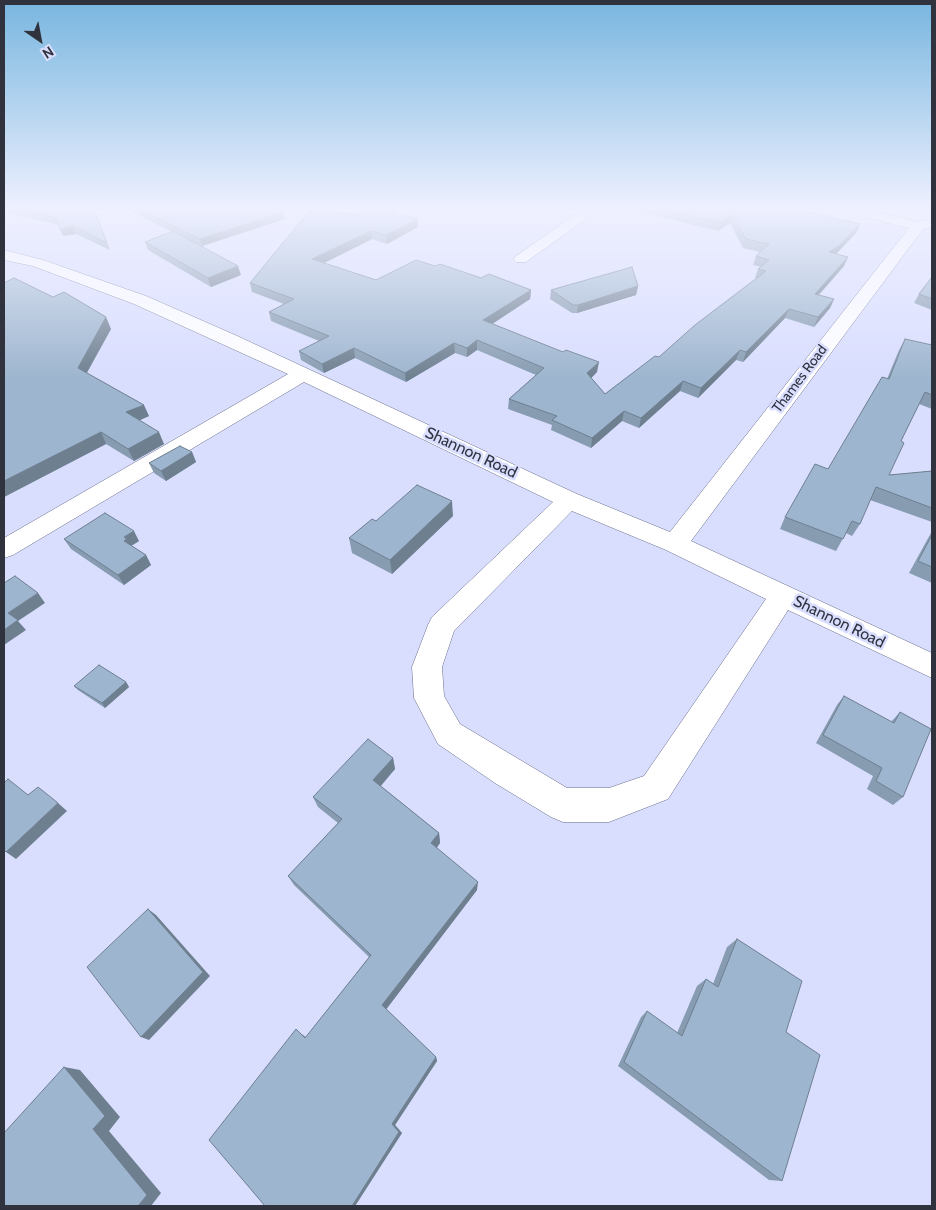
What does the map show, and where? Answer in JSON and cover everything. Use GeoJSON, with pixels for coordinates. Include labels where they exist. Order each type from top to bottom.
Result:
{"type":"FeatureCollection","features":[{"type":"Feature","properties":{"kind":"street","name":"Shannon Road"},"geometry":{"type":"LineString","coordinates":[[45,265],[140,300],[303,374],[569,500],[675,544],[932,666]]}},
{"type":"Feature","properties":{"kind":"street","name":"Thames Road"},"geometry":{"type":"LineString","coordinates":[[675,544],[893,265]]}},
{"type":"Feature","properties":{"kind":"street"},"geometry":{"type":"LineString","coordinates":[[4,549],[303,374]]}},
{"type":"Feature","properties":{"kind":"street"},"geometry":{"type":"LineString","coordinates":[[569,500],[442,625],[427,667],[429,698],[449,734],[507,772],[564,805],[609,805],[656,788],[783,595]]}},
{"type":"Feature","properties":{"kind":"building"},"geometry":{"type":"Polygon","coordinates":[[[186,265],[238,266],[208,278],[186,265]]]}},
{"type":"Feature","properties":{"kind":"building"},"geometry":{"type":"Polygon","coordinates":[[[264,265],[332,265],[376,280],[405,265],[444,265],[481,278],[489,274],[531,290],[483,320],[563,352],[566,350],[599,362],[587,373],[605,394],[655,356],[659,357],[695,325],[766,271],[758,269],[762,265],[840,265],[815,294],[834,299],[818,317],[789,309],[746,352],[740,350],[701,388],[683,381],[641,418],[624,411],[592,438],[552,420],[557,416],[509,399],[544,368],[477,340],[467,348],[454,343],[405,373],[354,348],[322,364],[299,351],[329,336],[269,312],[294,299],[250,283],[264,265]]]}},
{"type":"Feature","properties":{"kind":"building"},"geometry":{"type":"Polygon","coordinates":[[[632,267],[638,286],[578,305],[573,305],[551,290],[632,267]]]}},
{"type":"Feature","properties":{"kind":"building"},"geometry":{"type":"Polygon","coordinates":[[[932,277],[932,299],[919,294],[932,277]]]}},
{"type":"Feature","properties":{"kind":"building"},"geometry":{"type":"Polygon","coordinates":[[[14,278],[53,297],[64,292],[106,317],[78,368],[144,405],[126,412],[159,432],[128,449],[101,432],[4,481],[4,283],[14,278]]]}},
{"type":"Feature","properties":{"kind":"building"},"geometry":{"type":"Polygon","coordinates":[[[905,339],[932,345],[932,395],[925,392],[901,441],[904,443],[889,475],[932,471],[932,508],[876,487],[860,524],[852,521],[843,539],[785,517],[815,464],[828,469],[882,377],[889,379],[905,339]]]}},
{"type":"Feature","properties":{"kind":"building"},"geometry":{"type":"Polygon","coordinates":[[[180,446],[192,452],[161,471],[149,463],[180,446]]]}},
{"type":"Feature","properties":{"kind":"building"},"geometry":{"type":"Polygon","coordinates":[[[417,485],[452,501],[390,560],[349,538],[372,519],[376,521],[417,485]]]}},
{"type":"Feature","properties":{"kind":"building"},"geometry":{"type":"Polygon","coordinates":[[[105,513],[134,531],[124,537],[127,539],[124,541],[146,555],[118,575],[64,539],[105,513]]]}},
{"type":"Feature","properties":{"kind":"building"},"geometry":{"type":"Polygon","coordinates":[[[932,535],[932,567],[918,561],[932,535]]]}},
{"type":"Feature","properties":{"kind":"building"},"geometry":{"type":"Polygon","coordinates":[[[15,576],[38,593],[8,613],[18,620],[4,630],[4,583],[15,576]]]}},
{"type":"Feature","properties":{"kind":"building"},"geometry":{"type":"Polygon","coordinates":[[[99,665],[126,682],[102,703],[74,686],[99,665]]]}},
{"type":"Feature","properties":{"kind":"building"},"geometry":{"type":"Polygon","coordinates":[[[844,696],[894,723],[900,712],[931,729],[903,797],[876,781],[882,768],[823,735],[844,696]]]}},
{"type":"Feature","properties":{"kind":"building"},"geometry":{"type":"Polygon","coordinates":[[[368,739],[393,758],[373,780],[439,833],[431,843],[478,882],[382,1005],[436,1057],[392,1124],[399,1132],[352,1206],[265,1206],[209,1140],[296,1029],[305,1038],[371,955],[288,876],[342,819],[313,797],[368,739]]]}},
{"type":"Feature","properties":{"kind":"building"},"geometry":{"type":"Polygon","coordinates":[[[8,779],[28,795],[38,787],[58,803],[6,852],[4,850],[4,783],[8,779]]]}},
{"type":"Feature","properties":{"kind":"building"},"geometry":{"type":"Polygon","coordinates":[[[148,909],[203,972],[141,1037],[87,967],[148,909]]]}},
{"type":"Feature","properties":{"kind":"building"},"geometry":{"type":"Polygon","coordinates":[[[737,939],[802,981],[786,1032],[820,1055],[782,1181],[624,1062],[647,1011],[682,1036],[706,979],[718,987],[737,939]]]}},
{"type":"Feature","properties":{"kind":"building"},"geometry":{"type":"Polygon","coordinates":[[[64,1067],[105,1116],[93,1129],[147,1195],[138,1206],[4,1206],[4,1133],[64,1067]]]}}]}
